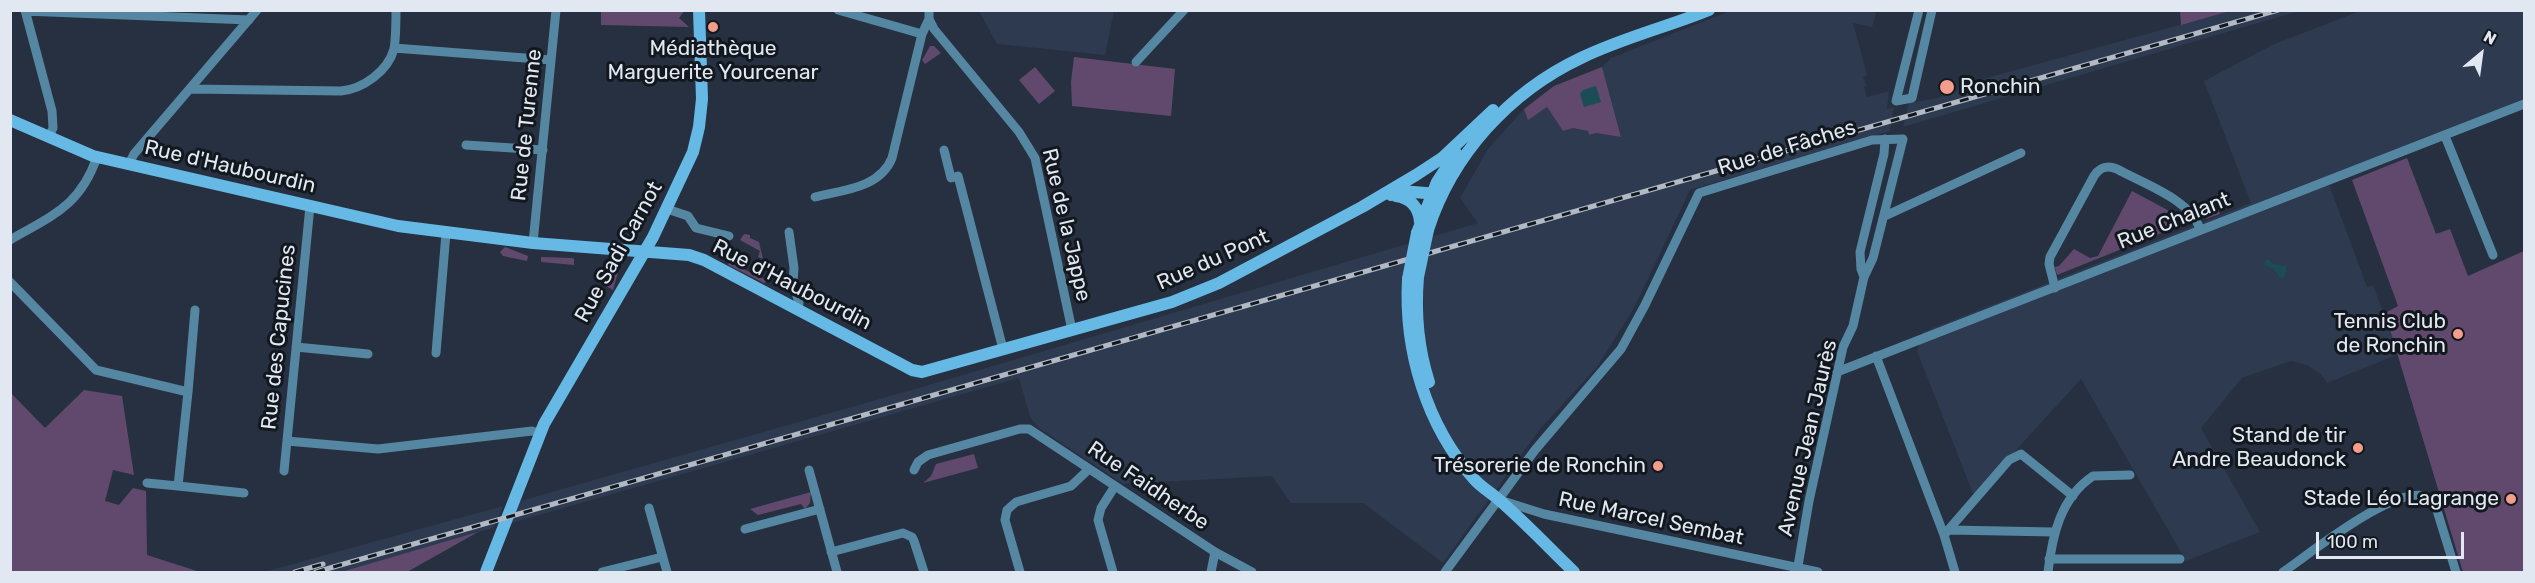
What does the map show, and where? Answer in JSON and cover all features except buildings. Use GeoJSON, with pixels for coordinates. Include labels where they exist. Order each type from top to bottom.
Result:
{"type":"FeatureCollection","features":[{"type":"Feature","properties":{"kind":"main road","name":"Rue Sadi Carnot"},"geometry":{"type":"LineString","coordinates":[[486,573],[540,433],[558,398],[645,253],[693,152],[702,99],[699,10]]}},
{"type":"Feature","properties":{"kind":"main road"},"geometry":{"type":"LineString","coordinates":[[1574,573],[1498,499],[1475,480],[1456,455],[1421,386],[1410,339],[1413,278],[1422,229],[1451,159],[1493,110],[1531,79],[1560,60],[1592,46],[1691,10]]}},
{"type":"Feature","properties":{"kind":"main road"},"geometry":{"type":"LineString","coordinates":[[1436,192],[1485,129],[1536,86],[1581,58],[1672,17],[1709,10]]}},
{"type":"Feature","properties":{"kind":"main road","name":"Rue du Pont"},"geometry":{"type":"LineString","coordinates":[[1072,330],[1172,302],[1200,291],[1362,207],[1442,158],[1493,110]]}},
{"type":"Feature","properties":{"kind":"main road","name":"Rue d'Haubourdin"},"geometry":{"type":"LineString","coordinates":[[10,120],[97,157],[398,226],[533,243],[699,258],[917,371],[932,370],[1072,330]]}},
{"type":"Feature","properties":{"kind":"main road"},"geometry":{"type":"LineString","coordinates":[[1401,184],[1418,181],[1436,192]]}},
{"type":"Feature","properties":{"kind":"main road","name":"Rue du Pont"},"geometry":{"type":"LineString","coordinates":[[1362,207],[1401,192],[1436,192]]}},
{"type":"Feature","properties":{"kind":"main road"},"geometry":{"type":"LineString","coordinates":[[1384,198],[1396,196],[1407,199],[1418,209],[1422,229]]}},
{"type":"Feature","properties":{"kind":"main road"},"geometry":{"type":"LineString","coordinates":[[1413,278],[1415,331],[1425,371],[1453,436],[1498,499]]}},
{"type":"Feature","properties":{"kind":"street"},"geometry":{"type":"LineString","coordinates":[[129,164],[134,154],[257,10]]}},
{"type":"Feature","properties":{"kind":"street"},"geometry":{"type":"LineString","coordinates":[[190,89],[347,91],[359,87],[376,75],[390,57],[394,48],[396,10]]}},
{"type":"Feature","properties":{"kind":"street","name":"Rue de Turenne"},"geometry":{"type":"LineString","coordinates":[[533,243],[556,10]]}},
{"type":"Feature","properties":{"kind":"street"},"geometry":{"type":"LineString","coordinates":[[838,10],[922,34]]}},
{"type":"Feature","properties":{"kind":"street"},"geometry":{"type":"LineString","coordinates":[[1136,62],[1184,10]]}},
{"type":"Feature","properties":{"kind":"street"},"geometry":{"type":"LineString","coordinates":[[1919,10],[1896,102],[1912,98],[1932,10]]}},
{"type":"Feature","properties":{"kind":"street"},"geometry":{"type":"LineString","coordinates":[[49,137],[53,128],[52,111],[25,11],[249,20]]}},
{"type":"Feature","properties":{"kind":"street"},"geometry":{"type":"LineString","coordinates":[[815,197],[870,182],[886,171],[892,158],[922,34],[929,15]]}},
{"type":"Feature","properties":{"kind":"street","name":"Rue de la Jappe"},"geometry":{"type":"LineString","coordinates":[[929,15],[934,29],[1019,132],[1035,158],[1072,330]]}},
{"type":"Feature","properties":{"kind":"street"},"geometry":{"type":"LineString","coordinates":[[394,48],[551,60]]}},
{"type":"Feature","properties":{"kind":"street","name":"Rue Chalant"},"geometry":{"type":"LineString","coordinates":[[1837,372],[2524,104]]}},
{"type":"Feature","properties":{"kind":"street"},"geometry":{"type":"LineString","coordinates":[[2445,136],[2493,255]]}},
{"type":"Feature","properties":{"kind":"street","name":"Rue de Fâches"},"geometry":{"type":"LineString","coordinates":[[1498,499],[1543,440],[1621,350],[1699,193],[1872,140],[1885,139]]}},
{"type":"Feature","properties":{"kind":"street","name":"Avenue Jean Jaurès"},"geometry":{"type":"LineString","coordinates":[[1798,571],[1807,510],[1843,347],[1853,326],[1864,277],[1885,216],[1902,139],[1885,139],[1884,154],[1860,252],[1864,277]]}},
{"type":"Feature","properties":{"kind":"street"},"geometry":{"type":"LineString","coordinates":[[466,144],[543,150]]}},
{"type":"Feature","properties":{"kind":"street"},"geometry":{"type":"LineString","coordinates":[[944,150],[951,178],[958,176],[1003,349]]}},
{"type":"Feature","properties":{"kind":"street"},"geometry":{"type":"LineString","coordinates":[[1885,216],[2021,153]]}},
{"type":"Feature","properties":{"kind":"street"},"geometry":{"type":"LineString","coordinates":[[10,240],[71,203],[83,188],[97,157]]}},
{"type":"Feature","properties":{"kind":"street"},"geometry":{"type":"LineString","coordinates":[[2055,288],[2049,264],[2050,257],[2094,176],[2101,168],[2117,169],[2187,207],[2200,229]]}},
{"type":"Feature","properties":{"kind":"street","name":"Rue des Capucines"},"geometry":{"type":"LineString","coordinates":[[284,471],[310,206]]}},
{"type":"Feature","properties":{"kind":"street"},"geometry":{"type":"LineString","coordinates":[[667,209],[688,216],[696,228],[729,236]]}},
{"type":"Feature","properties":{"kind":"street"},"geometry":{"type":"LineString","coordinates":[[789,232],[794,268],[793,283],[799,303],[798,308]]}},
{"type":"Feature","properties":{"kind":"street"},"geometry":{"type":"LineString","coordinates":[[436,353],[446,233]]}},
{"type":"Feature","properties":{"kind":"street"},"geometry":{"type":"LineString","coordinates":[[10,282],[96,370],[188,392]]}},
{"type":"Feature","properties":{"kind":"street"},"geometry":{"type":"LineString","coordinates":[[178,486],[195,310]]}},
{"type":"Feature","properties":{"kind":"street"},"geometry":{"type":"LineString","coordinates":[[296,348],[368,354]]}},
{"type":"Feature","properties":{"kind":"street"},"geometry":{"type":"LineString","coordinates":[[1876,356],[1946,532],[1955,573]]}},
{"type":"Feature","properties":{"kind":"street","name":"Rue Faidherbe"},"geometry":{"type":"LineString","coordinates":[[914,470],[918,462],[926,456],[1025,429],[1215,552],[1252,573]]}},
{"type":"Feature","properties":{"kind":"street"},"geometry":{"type":"LineString","coordinates":[[287,441],[378,449],[532,431],[540,433]]}},
{"type":"Feature","properties":{"kind":"street"},"geometry":{"type":"LineString","coordinates":[[1946,532],[2009,460],[2021,454],[2073,496]]}},
{"type":"Feature","properties":{"kind":"street"},"geometry":{"type":"LineString","coordinates":[[1020,573],[1005,520],[1007,510],[1015,502],[1071,486],[1089,469]]}},
{"type":"Feature","properties":{"kind":"street"},"geometry":{"type":"LineString","coordinates":[[809,470],[837,573]]}},
{"type":"Feature","properties":{"kind":"street"},"geometry":{"type":"LineString","coordinates":[[2048,573],[2054,531],[2073,496],[2093,476],[2130,475]]}},
{"type":"Feature","properties":{"kind":"street"},"geometry":{"type":"LineString","coordinates":[[147,483],[244,493]]}},
{"type":"Feature","properties":{"kind":"street"},"geometry":{"type":"LineString","coordinates":[[1113,573],[1098,520],[1101,508],[1115,486]]}},
{"type":"Feature","properties":{"kind":"street"},"geometry":{"type":"LineString","coordinates":[[2283,573],[2375,510],[2404,496],[2418,493],[2426,494],[2435,504],[2456,573]]}},
{"type":"Feature","properties":{"kind":"street"},"geometry":{"type":"LineString","coordinates":[[1445,573],[1498,499]]}},
{"type":"Feature","properties":{"kind":"street","name":"Rue Marcel Sembat"},"geometry":{"type":"LineString","coordinates":[[1498,499],[1544,514],[1798,571],[1818,573]]}},
{"type":"Feature","properties":{"kind":"street"},"geometry":{"type":"LineString","coordinates":[[649,508],[667,573]]}},
{"type":"Feature","properties":{"kind":"street"},"geometry":{"type":"LineString","coordinates":[[745,529],[820,509]]}},
{"type":"Feature","properties":{"kind":"street"},"geometry":{"type":"LineString","coordinates":[[1946,532],[2054,531]]}},
{"type":"Feature","properties":{"kind":"street"},"geometry":{"type":"LineString","coordinates":[[831,552],[903,533],[912,537],[924,573]]}},
{"type":"Feature","properties":{"kind":"street"},"geometry":{"type":"LineString","coordinates":[[1211,573],[1215,552]]}},
{"type":"Feature","properties":{"kind":"street"},"geometry":{"type":"LineString","coordinates":[[602,573],[662,557]]}},
{"type":"Feature","properties":{"kind":"street"},"geometry":{"type":"LineString","coordinates":[[2049,559],[2180,559]]}},
{"type":"Feature","properties":{"kind":"shaded area"},"geometry":{"type":"Polygon","coordinates":[[[685,10],[679,18],[689,27],[601,25],[601,11],[685,10]]]}},
{"type":"Feature","properties":{"kind":"shaded area"},"geometry":{"type":"Polygon","coordinates":[[[1866,10],[1876,13],[1872,27],[1853,23],[1867,75],[1863,77],[1867,86],[1864,87],[1867,97],[1889,91],[1887,109],[1894,107],[1890,131],[1690,190],[1634,308],[1597,367],[1540,429],[1443,563],[1363,503],[1291,503],[1272,476],[1123,484],[1039,428],[1030,417],[1019,378],[511,523],[520,501],[922,387],[1478,223],[1460,198],[1488,149],[1524,109],[1528,119],[1547,107],[1563,131],[1573,128],[1588,131],[1590,135],[1596,133],[1621,137],[1602,67],[1611,58],[1730,11],[1866,10]]]}},
{"type":"Feature","properties":{"kind":"shaded area"},"geometry":{"type":"Polygon","coordinates":[[[2180,10],[2230,11],[2181,25],[2180,10]]]}},
{"type":"Feature","properties":{"kind":"shaded area"},"geometry":{"type":"Polygon","coordinates":[[[97,11],[245,11],[242,13],[97,11]]]}},
{"type":"Feature","properties":{"kind":"shaded area"},"geometry":{"type":"Polygon","coordinates":[[[979,11],[1114,11],[1105,55],[997,44],[979,11]]]}},
{"type":"Feature","properties":{"kind":"shaded area"},"geometry":{"type":"Polygon","coordinates":[[[2230,11],[2299,11],[1903,127],[1909,103],[1938,98],[1958,90],[1958,87],[1965,84],[2230,11]]]}},
{"type":"Feature","properties":{"kind":"shaded area"},"geometry":{"type":"Polygon","coordinates":[[[2360,11],[2524,11],[2524,109],[2329,184],[2367,287],[2373,285],[2399,354],[2327,383],[2321,374],[2307,365],[2291,361],[2242,378],[2201,428],[2260,532],[2186,561],[2081,379],[1974,496],[1917,351],[1923,332],[2251,203],[2204,81],[2272,45],[2360,11]]]}},
{"type":"Feature","properties":{"kind":"shaded area"},"geometry":{"type":"Polygon","coordinates":[[[930,46],[934,46],[941,53],[925,64],[922,60],[930,46]]]}},
{"type":"Feature","properties":{"kind":"shaded area"},"geometry":{"type":"Polygon","coordinates":[[[1074,57],[1175,69],[1171,116],[1072,106],[1071,82],[1074,57]]]}},
{"type":"Feature","properties":{"kind":"shaded area"},"geometry":{"type":"Polygon","coordinates":[[[1035,67],[1055,91],[1039,104],[1019,80],[1035,67]]]}},
{"type":"Feature","properties":{"kind":"shaded area"},"geometry":{"type":"Polygon","coordinates":[[[1602,67],[1621,137],[1596,133],[1589,135],[1588,131],[1573,128],[1563,131],[1547,107],[1528,120],[1524,109],[1554,86],[1602,67]]]}},
{"type":"Feature","properties":{"kind":"shaded area"},"geometry":{"type":"Polygon","coordinates":[[[1596,86],[1601,102],[1584,107],[1580,94],[1583,90],[1596,86]]]}},
{"type":"Feature","properties":{"kind":"shaded area"},"geometry":{"type":"Polygon","coordinates":[[[2407,158],[2436,234],[2450,229],[2468,276],[2524,251],[2524,572],[2463,572],[2385,313],[2398,306],[2352,180],[2407,158]]]}},
{"type":"Feature","properties":{"kind":"shaded area"},"geometry":{"type":"Polygon","coordinates":[[[2132,191],[2175,214],[2180,211],[2189,222],[2057,275],[2055,267],[2059,266],[2074,249],[2090,258],[2098,256],[2132,191]]]}},
{"type":"Feature","properties":{"kind":"shaded area"},"geometry":{"type":"Polygon","coordinates":[[[2215,203],[2220,214],[2206,219],[2201,208],[2215,203]]]}},
{"type":"Feature","properties":{"kind":"shaded area"},"geometry":{"type":"Polygon","coordinates":[[[744,234],[750,235],[750,238],[759,242],[763,259],[758,257],[760,251],[740,240],[744,234]]]}},
{"type":"Feature","properties":{"kind":"shaded area"},"geometry":{"type":"Polygon","coordinates":[[[505,247],[528,256],[527,261],[503,256],[500,252],[505,247]]]}},
{"type":"Feature","properties":{"kind":"shaded area"},"geometry":{"type":"Polygon","coordinates":[[[541,257],[572,258],[574,265],[541,262],[541,257]]]}},
{"type":"Feature","properties":{"kind":"shaded area"},"geometry":{"type":"Polygon","coordinates":[[[2268,259],[2273,264],[2286,266],[2283,278],[2279,277],[2274,269],[2265,265],[2268,259]]]}},
{"type":"Feature","properties":{"kind":"shaded area"},"geometry":{"type":"Polygon","coordinates":[[[729,262],[766,280],[769,275],[768,281],[764,283],[728,265],[729,262]]]}},
{"type":"Feature","properties":{"kind":"shaded area"},"geometry":{"type":"Polygon","coordinates":[[[612,272],[618,273],[613,290],[606,286],[607,275],[612,272]]]}},
{"type":"Feature","properties":{"kind":"shaded area"},"geometry":{"type":"Polygon","coordinates":[[[84,390],[122,396],[134,475],[113,470],[105,501],[119,505],[133,488],[146,491],[147,555],[200,572],[11,572],[11,393],[45,428],[84,390]]]}},
{"type":"Feature","properties":{"kind":"shaded area"},"geometry":{"type":"Polygon","coordinates":[[[974,454],[978,468],[923,483],[931,476],[936,464],[974,454]]]}},
{"type":"Feature","properties":{"kind":"shaded area"},"geometry":{"type":"Polygon","coordinates":[[[811,492],[810,503],[805,509],[801,504],[758,515],[750,509],[811,492]]]}},
{"type":"Feature","properties":{"kind":"shaded area"},"geometry":{"type":"Polygon","coordinates":[[[503,506],[493,528],[341,572],[264,572],[503,506]]]}},
{"type":"Feature","properties":{"kind":"shaded area"},"geometry":{"type":"Polygon","coordinates":[[[478,532],[407,572],[341,572],[478,532]]]}},
{"type":"Feature","properties":{"kind":"railway"},"geometry":{"type":"LineString","coordinates":[[316,572],[2278,10]]}},
{"type":"Feature","properties":{"kind":"railway"},"geometry":{"type":"LineString","coordinates":[[295,572],[323,564]]}},
{"type":"Feature","properties":{"kind":"place","name":"Médiathèque Marguerite Yourcenar"},"geometry":{"type":"Point","coordinates":[713,27]}},
{"type":"Feature","properties":{"kind":"place","name":"Ronchin"},"geometry":{"type":"Point","coordinates":[1947,87]}},
{"type":"Feature","properties":{"kind":"place","name":"Tennis Club de Ronchin"},"geometry":{"type":"Point","coordinates":[2458,334]}},
{"type":"Feature","properties":{"kind":"place","name":"Stand de tir Andre Beaudonck"},"geometry":{"type":"Point","coordinates":[2358,448]}},
{"type":"Feature","properties":{"kind":"place","name":"Trésorerie de Ronchin"},"geometry":{"type":"Point","coordinates":[1658,466]}},
{"type":"Feature","properties":{"kind":"place","name":"Stade Léo Lagrange"},"geometry":{"type":"Point","coordinates":[2511,499]}}]}
